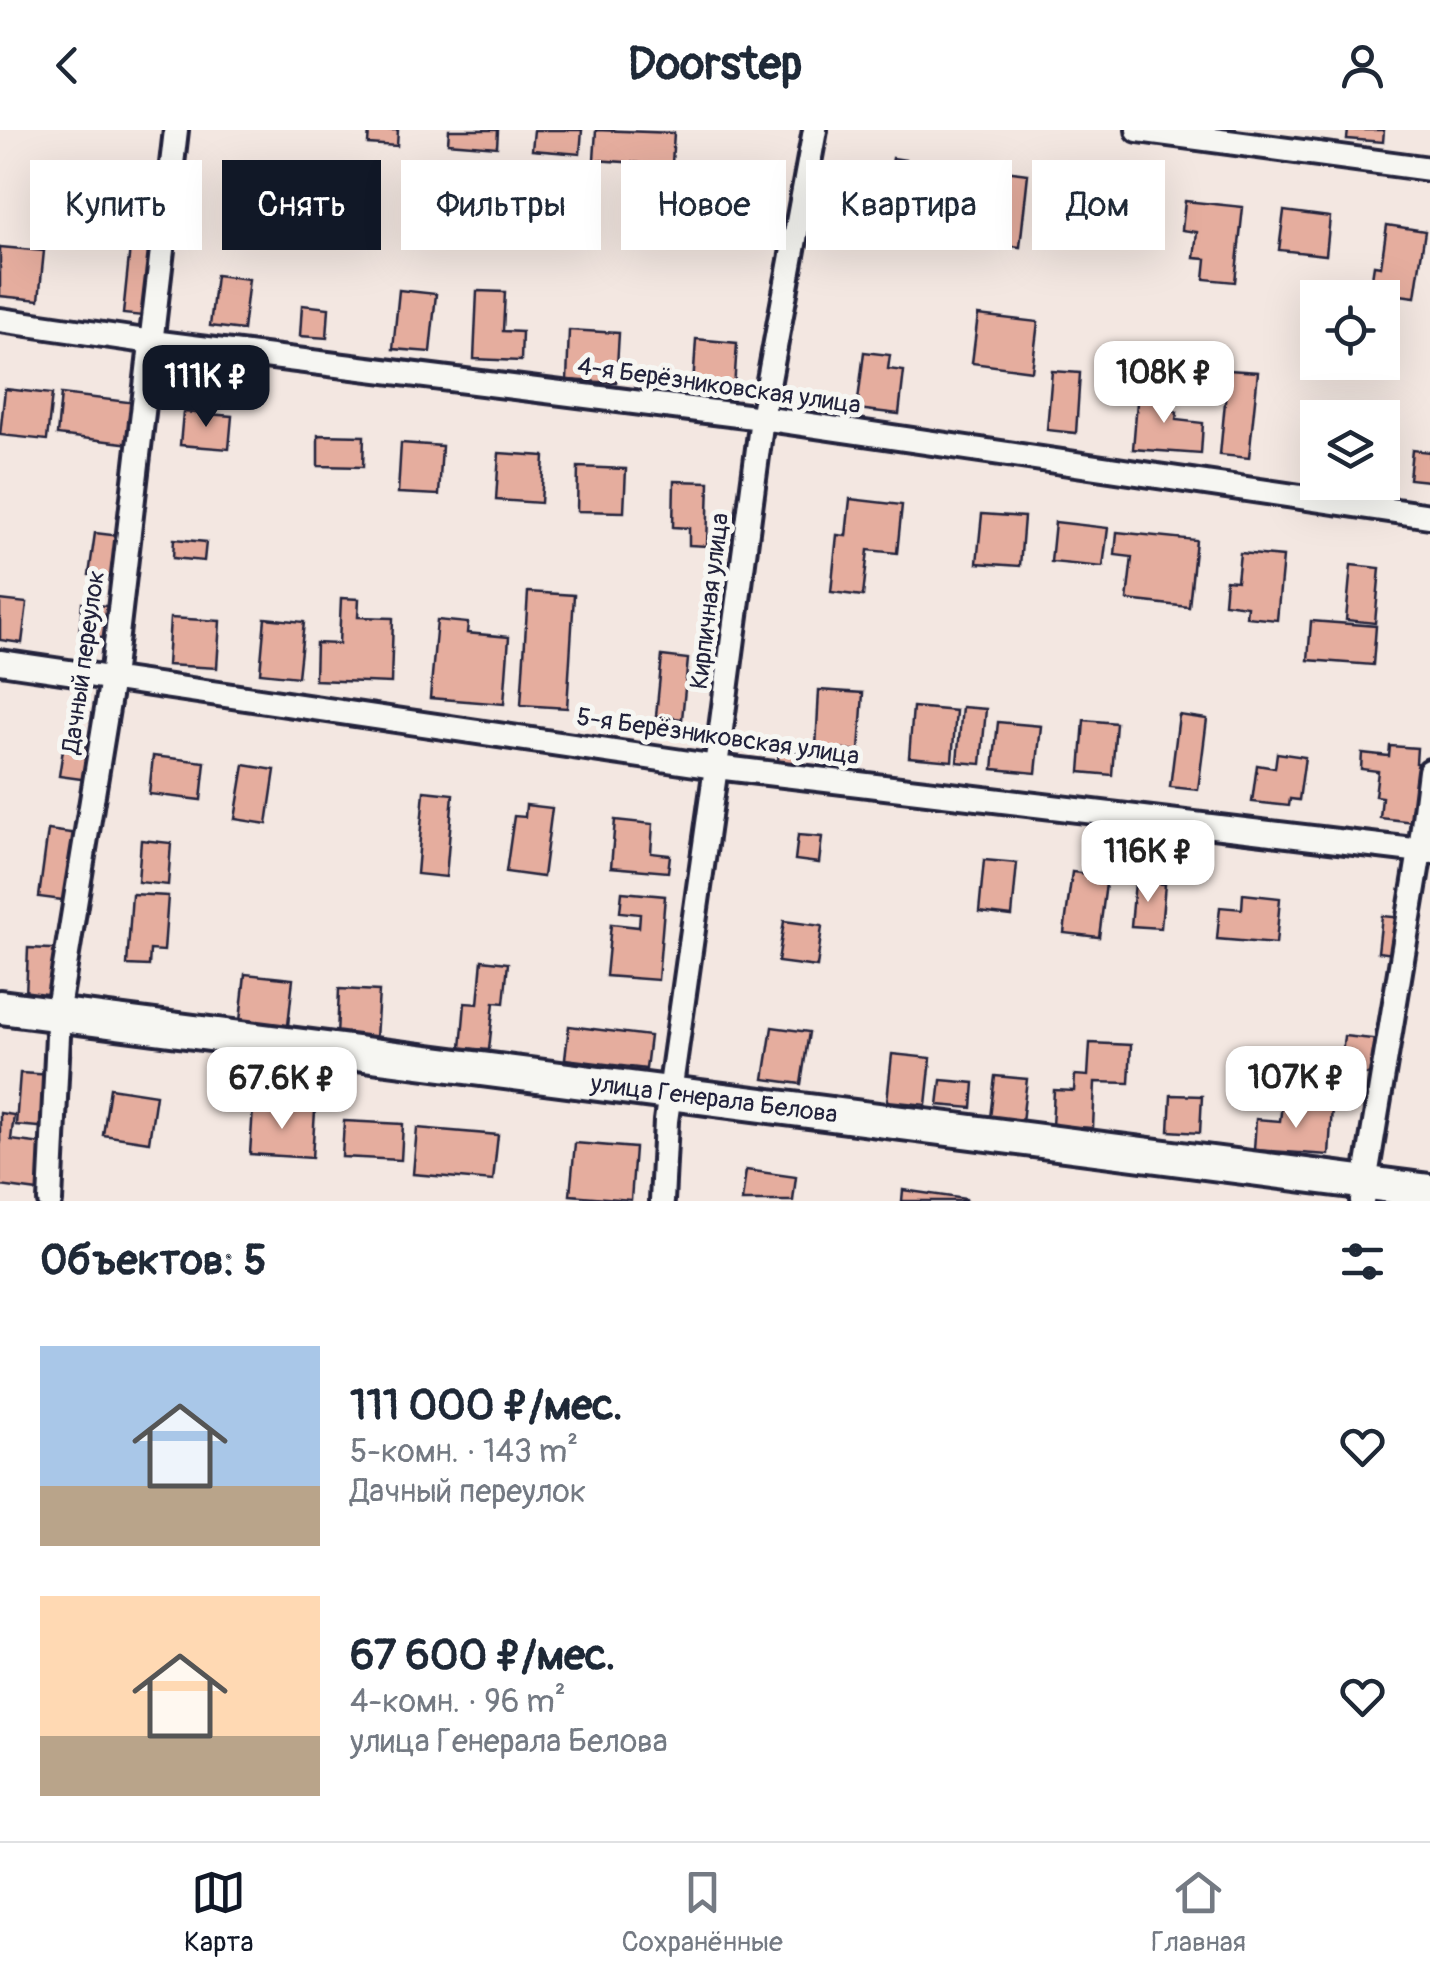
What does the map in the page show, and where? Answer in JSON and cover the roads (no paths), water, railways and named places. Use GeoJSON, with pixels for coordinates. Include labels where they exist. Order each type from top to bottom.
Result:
{"type":"FeatureCollection","features":[{"type":"Feature","properties":{"kind":"main road","name":"улица Генерала Белова"},"geometry":{"type":"LineString","coordinates":[[0,1006],[670,1092],[1363,1191],[1430,1191]]}},
{"type":"Feature","properties":{"kind":"street","name":"Дачный переулок"},"geometry":{"type":"LineString","coordinates":[[50,1201],[57,1015],[112,678],[176,130]]}},
{"type":"Feature","properties":{"kind":"street","name":"Кирпичная улица"},"geometry":{"type":"LineString","coordinates":[[662,1201],[666,1121],[762,418],[815,130]]}},
{"type":"Feature","properties":{"kind":"street"},"geometry":{"type":"LineString","coordinates":[[1138,130],[1430,169]]}},
{"type":"Feature","properties":{"kind":"street","name":"4-я Берёзниковская улица"},"geometry":{"type":"LineString","coordinates":[[0,320],[762,418],[1430,516]]}},
{"type":"Feature","properties":{"kind":"street","name":"5-я Берёзниковская улица"},"geometry":{"type":"LineString","coordinates":[[0,662],[716,767],[1425,851]]}},
{"type":"Feature","properties":{"kind":"street"},"geometry":{"type":"LineString","coordinates":[[1363,1191],[1425,851],[1430,771]]}}]}
